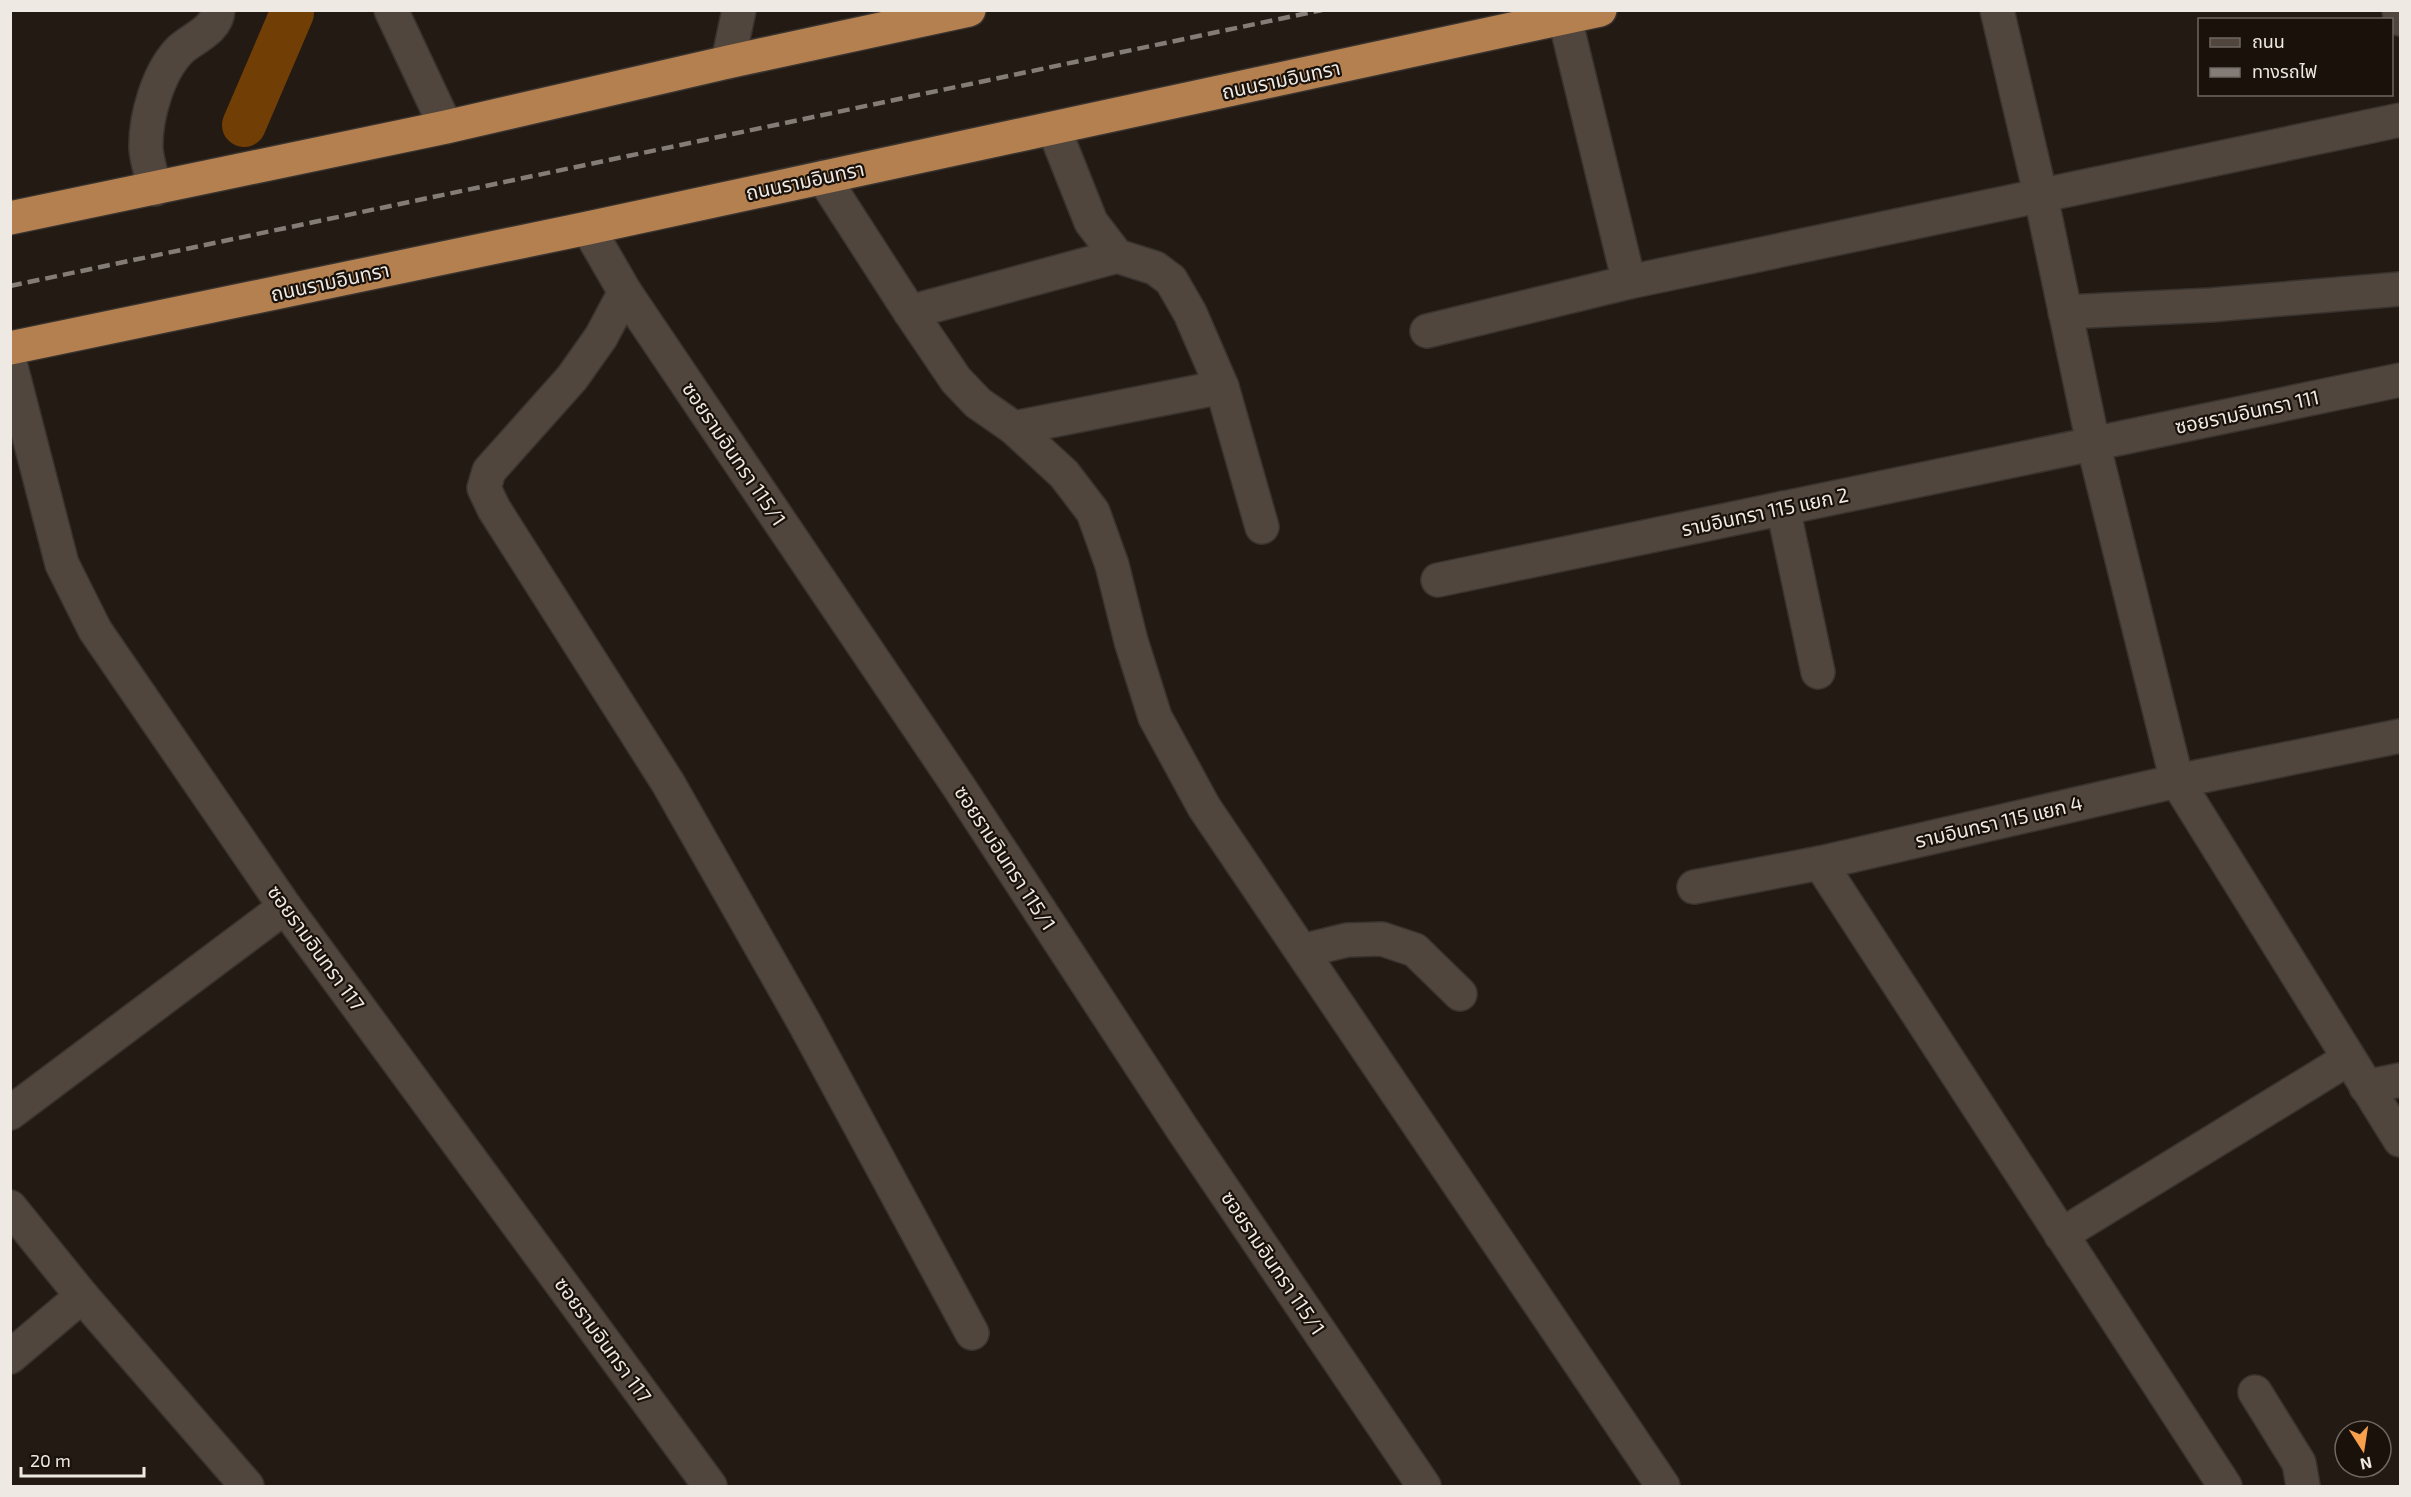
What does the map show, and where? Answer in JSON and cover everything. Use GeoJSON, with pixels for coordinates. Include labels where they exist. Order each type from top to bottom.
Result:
{"type":"FeatureCollection","features":[{"type":"Feature","properties":{"kind":"highway"},"geometry":{"type":"LineString","coordinates":[[10,218],[446,127],[959,11]]}},
{"type":"Feature","properties":{"kind":"highway","name":"ถนนรามอินทรา"},"geometry":{"type":"LineString","coordinates":[[10,348],[1054,129],[1522,19],[1585,13]]}},
{"type":"Feature","properties":{"kind":"street"},"geometry":{"type":"LineString","coordinates":[[155,189],[146,149],[149,120],[159,82],[180,50],[204,33],[218,16],[218,10]]}},
{"type":"Feature","properties":{"kind":"street"},"geometry":{"type":"LineString","coordinates":[[391,10],[446,127]]}},
{"type":"Feature","properties":{"kind":"street"},"geometry":{"type":"LineString","coordinates":[[728,62],[739,10]]}},
{"type":"Feature","properties":{"kind":"street"},"geometry":{"type":"LineString","coordinates":[[1997,10],[2041,197],[2093,443],[2177,781],[2400,1140]]}},
{"type":"Feature","properties":{"kind":"street"},"geometry":{"type":"LineString","coordinates":[[2398,10],[2400,19]]}},
{"type":"Feature","properties":{"kind":"street"},"geometry":{"type":"LineString","coordinates":[[1585,13],[1629,282]]}},
{"type":"Feature","properties":{"kind":"street"},"geometry":{"type":"LineString","coordinates":[[1427,331],[1629,282],[2400,120]]}},
{"type":"Feature","properties":{"kind":"street"},"geometry":{"type":"LineString","coordinates":[[1054,129],[1091,222],[1117,256]]}},
{"type":"Feature","properties":{"kind":"street"},"geometry":{"type":"LineString","coordinates":[[823,177],[956,380],[978,404],[1014,428],[1064,474],[1093,512],[1112,565],[1131,641],[1155,717],[1204,807],[1663,1486]]}},
{"type":"Feature","properties":{"kind":"street","name":"ซอยรามอินทรา 115/1"},"geometry":{"type":"LineString","coordinates":[[588,228],[625,292],[959,787],[1190,1140],[1424,1486]]}},
{"type":"Feature","properties":{"kind":"street"},"geometry":{"type":"LineString","coordinates":[[910,312],[1117,256],[1155,268],[1171,280],[1190,313],[1222,387],[1262,527]]}},
{"type":"Feature","properties":{"kind":"street"},"geometry":{"type":"LineString","coordinates":[[2065,312],[2211,305],[2400,289]]}},
{"type":"Feature","properties":{"kind":"street"},"geometry":{"type":"LineString","coordinates":[[625,292],[601,338],[572,378],[489,471],[484,488],[494,509],[668,783],[805,1024],[972,1333]]}},
{"type":"Feature","properties":{"kind":"street","name":"ซอยรามอินทรา 117"},"geometry":{"type":"LineString","coordinates":[[10,363],[62,564],[90,620],[285,907],[710,1486]]}},
{"type":"Feature","properties":{"kind":"street","name":"ซอยรามอินทรา 111"},"geometry":{"type":"LineString","coordinates":[[2093,443],[2400,380]]}},
{"type":"Feature","properties":{"kind":"street"},"geometry":{"type":"LineString","coordinates":[[1014,428],[1222,387]]}},
{"type":"Feature","properties":{"kind":"street","name":"รามอินทรา 115 แยก 2"},"geometry":{"type":"LineString","coordinates":[[1438,580],[2093,443]]}},
{"type":"Feature","properties":{"kind":"street"},"geometry":{"type":"LineString","coordinates":[[1783,508],[1818,672]]}},
{"type":"Feature","properties":{"kind":"street","name":"รามอินทรา 115 แยก 4"},"geometry":{"type":"LineString","coordinates":[[1694,887],[1820,863],[2177,781],[2400,736]]}},
{"type":"Feature","properties":{"kind":"street"},"geometry":{"type":"LineString","coordinates":[[1820,863],[2225,1486]]}},
{"type":"Feature","properties":{"kind":"street"},"geometry":{"type":"LineString","coordinates":[[10,1113],[285,907]]}},
{"type":"Feature","properties":{"kind":"street"},"geometry":{"type":"LineString","coordinates":[[1302,951],[1347,940],[1382,939],[1415,950],[1460,994]]}},
{"type":"Feature","properties":{"kind":"street"},"geometry":{"type":"LineString","coordinates":[[2061,1235],[2348,1059]]}},
{"type":"Feature","properties":{"kind":"street"},"geometry":{"type":"LineString","coordinates":[[2366,1087],[2400,1080]]}},
{"type":"Feature","properties":{"kind":"street"},"geometry":{"type":"LineString","coordinates":[[10,1207],[82,1296],[247,1486]]}},
{"type":"Feature","properties":{"kind":"street"},"geometry":{"type":"LineString","coordinates":[[10,1357],[82,1296]]}},
{"type":"Feature","properties":{"kind":"street"},"geometry":{"type":"LineString","coordinates":[[2255,1392],[2300,1463],[2303,1486]]}},
{"type":"Feature","properties":{"kind":"waterway"},"geometry":{"type":"LineString","coordinates":[[244,125],[292,13]]}},
{"type":"Feature","properties":{"kind":"railway"},"geometry":{"type":"LineString","coordinates":[[10,286],[1322,10]]}}]}
